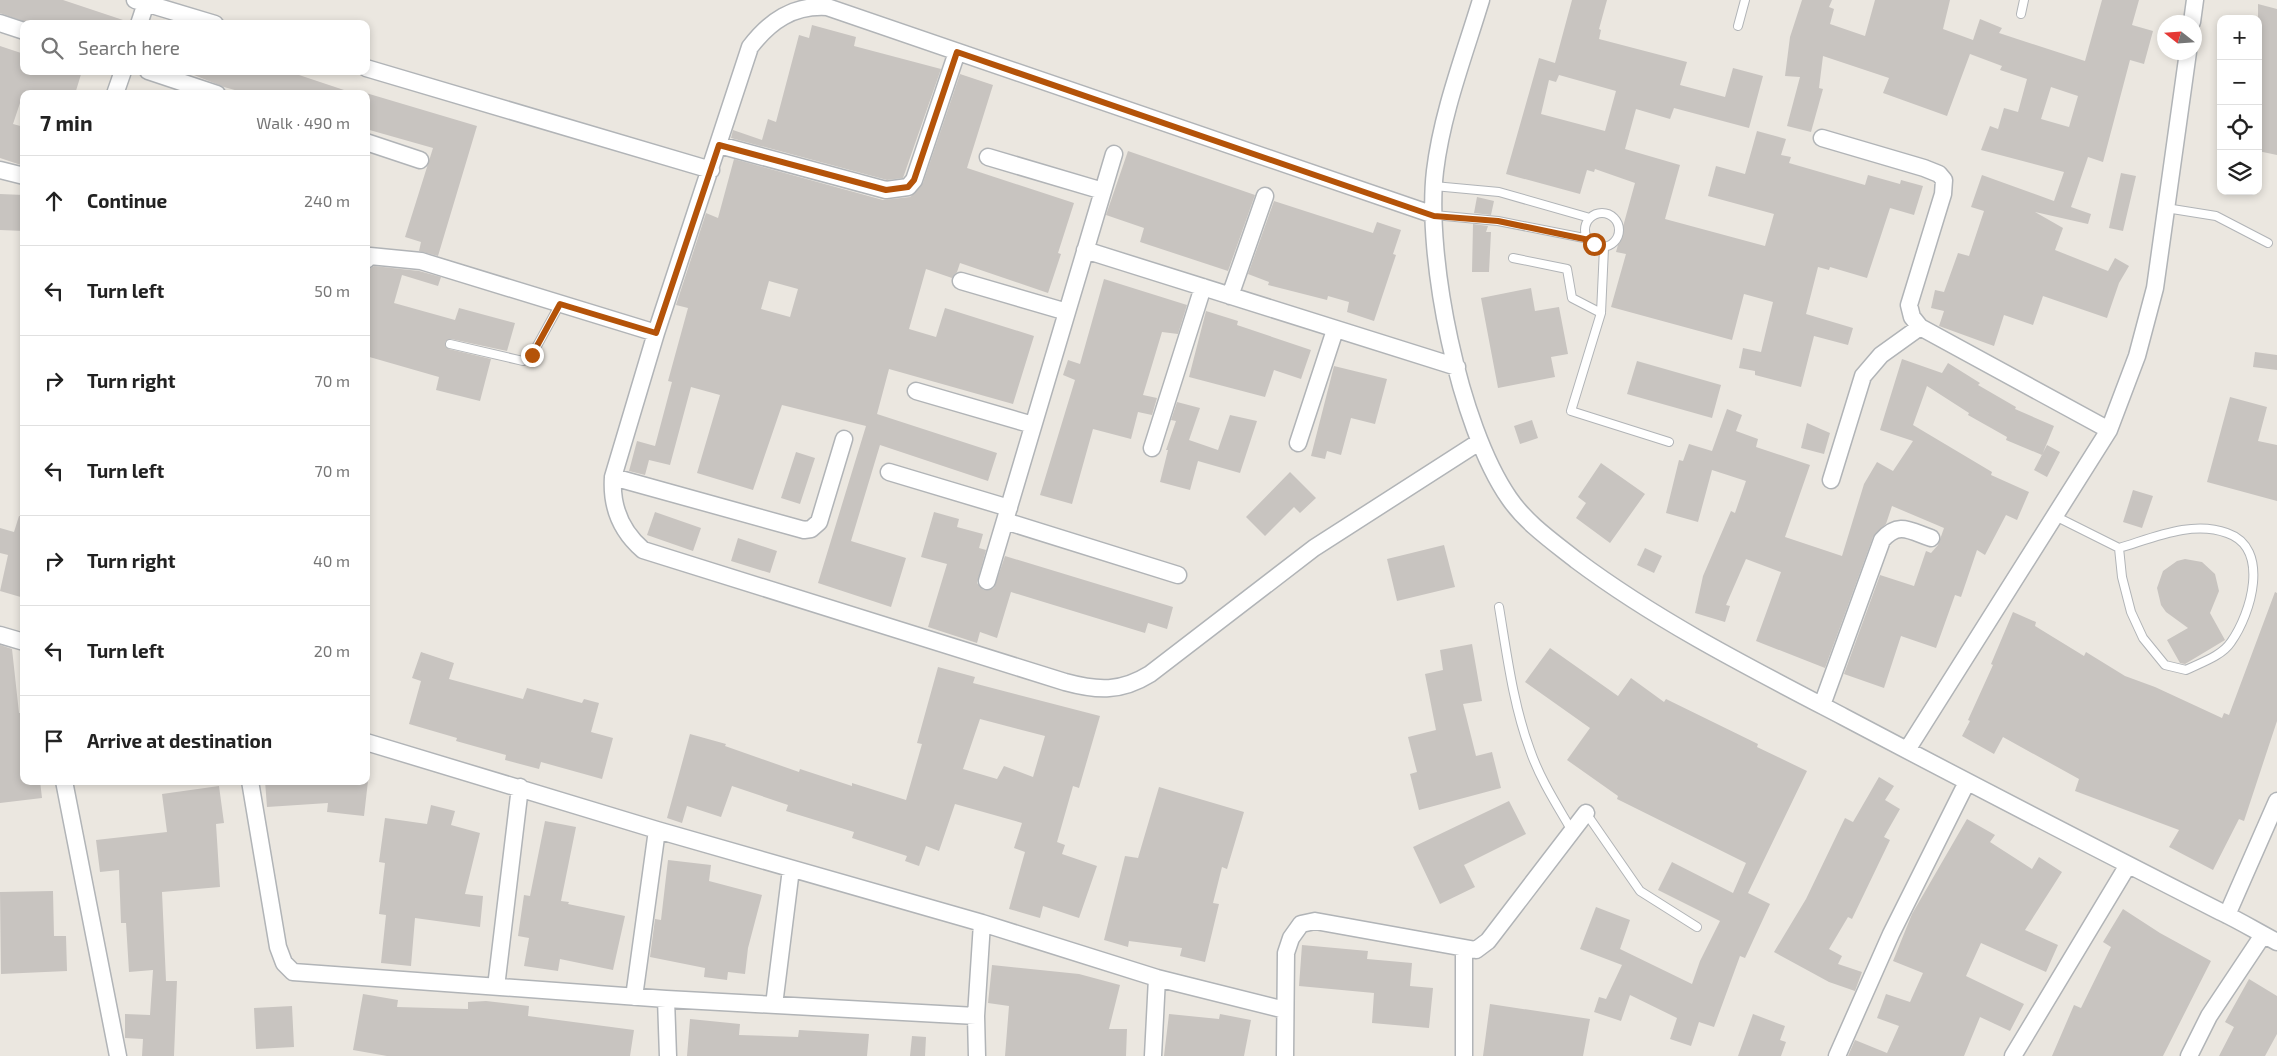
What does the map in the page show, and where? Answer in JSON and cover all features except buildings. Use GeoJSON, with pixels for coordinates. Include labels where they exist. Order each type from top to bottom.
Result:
{"type":"FeatureCollection","features":[{"type":"Feature","properties":{"kind":"street"},"geometry":{"type":"LineString","coordinates":[[1480,0],[1445,119],[1434,186],[1434,216],[1444,304],[1467,409],[1479,442],[1507,496],[1518,510],[1550,541],[1635,601],[1712,647],[1967,782],[2270,938],[2209,1016],[2189,1056]]}},
{"type":"Feature","properties":{"kind":"street"},"geometry":{"type":"LineString","coordinates":[[2193,15],[2195,0]]}},
{"type":"Feature","properties":{"kind":"street"},"geometry":{"type":"LineString","coordinates":[[139,20],[140,2],[201,20]]}},
{"type":"Feature","properties":{"kind":"street"},"geometry":{"type":"LineString","coordinates":[[1434,216],[827,7],[811,6],[798,9],[771,24],[750,47],[656,333],[613,477],[612,492],[621,523],[630,539],[643,550],[1065,682],[1101,689],[1134,684],[1150,674],[1314,548],[1479,442]]}},
{"type":"Feature","properties":{"kind":"street"},"geometry":{"type":"LineString","coordinates":[[0,23],[20,30]]}},
{"type":"Feature","properties":{"kind":"street"},"geometry":{"type":"LineString","coordinates":[[719,145],[886,190],[908,187],[914,180],[957,52]]}},
{"type":"Feature","properties":{"kind":"street"},"geometry":{"type":"LineString","coordinates":[[1907,750],[2109,430],[2138,356],[2156,288],[2187,60]]}},
{"type":"Feature","properties":{"kind":"street"},"geometry":{"type":"LineString","coordinates":[[370,69],[711,170]]}},
{"type":"Feature","properties":{"kind":"street"},"geometry":{"type":"LineString","coordinates":[[116,90],[122,75]]}},
{"type":"Feature","properties":{"kind":"street"},"geometry":{"type":"LineString","coordinates":[[160,75],[205,90]]}},
{"type":"Feature","properties":{"kind":"street"},"geometry":{"type":"LineString","coordinates":[[1822,138],[1932,171],[1939,174],[1944,180],[1942,194],[1910,305],[1912,317],[1920,327],[2109,430]]}},
{"type":"Feature","properties":{"kind":"street"},"geometry":{"type":"LineString","coordinates":[[370,143],[420,160]]}},
{"type":"Feature","properties":{"kind":"street"},"geometry":{"type":"LineString","coordinates":[[987,581],[1114,154]]}},
{"type":"Feature","properties":{"kind":"street"},"geometry":{"type":"LineString","coordinates":[[988,157],[1103,191]]}},
{"type":"Feature","properties":{"kind":"street"},"geometry":{"type":"LineString","coordinates":[[0,170],[20,175]]}},
{"type":"Feature","properties":{"kind":"street"},"geometry":{"type":"LineString","coordinates":[[1230,296],[1265,196]]}},
{"type":"Feature","properties":{"kind":"street"},"geometry":{"type":"LineString","coordinates":[[1085,250],[1457,367]]}},
{"type":"Feature","properties":{"kind":"street"},"geometry":{"type":"LineString","coordinates":[[370,256],[420,261],[656,333]]}},
{"type":"Feature","properties":{"kind":"street"},"geometry":{"type":"LineString","coordinates":[[961,280],[1067,312]]}},
{"type":"Feature","properties":{"kind":"street"},"geometry":{"type":"LineString","coordinates":[[1152,448],[1203,287]]}},
{"type":"Feature","properties":{"kind":"street"},"geometry":{"type":"LineString","coordinates":[[1831,480],[1863,376],[1881,355],[1920,327]]}},
{"type":"Feature","properties":{"kind":"street"},"geometry":{"type":"LineString","coordinates":[[1298,442],[1335,330]]}},
{"type":"Feature","properties":{"kind":"street"},"geometry":{"type":"LineString","coordinates":[[916,391],[1033,425]]}},
{"type":"Feature","properties":{"kind":"street"},"geometry":{"type":"LineString","coordinates":[[613,477],[804,530],[812,530],[819,522],[844,439]]}},
{"type":"Feature","properties":{"kind":"street"},"geometry":{"type":"LineString","coordinates":[[889,472],[1178,575]]}},
{"type":"Feature","properties":{"kind":"street"},"geometry":{"type":"LineString","coordinates":[[1822,705],[1882,540],[1890,530],[1902,528],[1930,538]]}},
{"type":"Feature","properties":{"kind":"street"},"geometry":{"type":"LineString","coordinates":[[0,635],[20,641]]}},
{"type":"Feature","properties":{"kind":"street"},"geometry":{"type":"LineString","coordinates":[[370,743],[520,786],[657,830],[982,923],[1156,978],[1285,1010]]}},
{"type":"Feature","properties":{"kind":"street"},"geometry":{"type":"LineString","coordinates":[[1836,1056],[1890,934],[1967,782]]}},
{"type":"Feature","properties":{"kind":"street"},"geometry":{"type":"LineString","coordinates":[[65,785],[118,1056]]}},
{"type":"Feature","properties":{"kind":"street"},"geometry":{"type":"LineString","coordinates":[[251,785],[278,947],[288,969],[300,973],[634,997],[976,1016]]}},
{"type":"Feature","properties":{"kind":"street"},"geometry":{"type":"LineString","coordinates":[[496,987],[520,786]]}},
{"type":"Feature","properties":{"kind":"street"},"geometry":{"type":"LineString","coordinates":[[2227,915],[2277,801]]}},
{"type":"Feature","properties":{"kind":"street"},"geometry":{"type":"LineString","coordinates":[[1285,1056],[1286,953],[1291,938],[1301,924],[1315,921],[1476,950],[1488,941],[1586,814]]}},
{"type":"Feature","properties":{"kind":"street"},"geometry":{"type":"LineString","coordinates":[[634,997],[657,830]]}},
{"type":"Feature","properties":{"kind":"street"},"geometry":{"type":"LineString","coordinates":[[2013,1056],[2128,865]]}},
{"type":"Feature","properties":{"kind":"street"},"geometry":{"type":"LineString","coordinates":[[774,1005],[791,869]]}},
{"type":"Feature","properties":{"kind":"street"},"geometry":{"type":"LineString","coordinates":[[976,1056],[976,1016],[982,923]]}},
{"type":"Feature","properties":{"kind":"street"},"geometry":{"type":"LineString","coordinates":[[1464,949],[1464,1056]]}},
{"type":"Feature","properties":{"kind":"street"},"geometry":{"type":"LineString","coordinates":[[1153,1056],[1156,978]]}},
{"type":"Feature","properties":{"kind":"street"},"geometry":{"type":"LineString","coordinates":[[666,999],[668,1056]]}},
{"type":"Feature","properties":{"kind":"lane"},"geometry":{"type":"LineString","coordinates":[[1738,26],[1745,0]]}},
{"type":"Feature","properties":{"kind":"lane"},"geometry":{"type":"LineString","coordinates":[[2021,14],[2024,0]]}},
{"type":"Feature","properties":{"kind":"lane"},"geometry":{"type":"LineString","coordinates":[[1434,186],[1499,192],[1590,218]]}},
{"type":"Feature","properties":{"kind":"lane"},"geometry":{"type":"LineString","coordinates":[[2166,208],[2216,216],[2268,243]]}},
{"type":"Feature","properties":{"kind":"lane"},"geometry":{"type":"LineString","coordinates":[[1589,240],[1586,232],[1590,218],[1596,214],[1610,215],[1616,220],[1619,234],[1615,241],[1604,248]]}},
{"type":"Feature","properties":{"kind":"lane"},"geometry":{"type":"LineString","coordinates":[[1434,216],[1498,221],[1589,240],[1604,248]]}},
{"type":"Feature","properties":{"kind":"lane"},"geometry":{"type":"LineString","coordinates":[[1604,248],[1601,313],[1571,411],[1670,442]]}},
{"type":"Feature","properties":{"kind":"lane"},"geometry":{"type":"LineString","coordinates":[[1513,258],[1567,269],[1572,298],[1601,313]]}},
{"type":"Feature","properties":{"kind":"lane"},"geometry":{"type":"LineString","coordinates":[[450,344],[523,361],[532,355],[560,304]]}},
{"type":"Feature","properties":{"kind":"lane"},"geometry":{"type":"LineString","coordinates":[[2055,516],[2120,548],[2177,531],[2204,528],[2227,533],[2244,542],[2254,574],[2249,600],[2241,624],[2230,644],[2213,657],[2186,670],[2165,665],[2143,638],[2131,612],[2122,577],[2120,548]]}},
{"type":"Feature","properties":{"kind":"lane"},"geometry":{"type":"LineString","coordinates":[[1499,607],[1518,713],[1530,750],[1545,785],[1572,831]]}},
{"type":"Feature","properties":{"kind":"lane"},"geometry":{"type":"LineString","coordinates":[[1586,814],[1640,891],[1698,927]]}},
{"type":"Feature","properties":{"kind":"route"},"geometry":{"type":"LineString","coordinates":[[532,355],[560,304],[656,333],[719,145],[886,190],[898,190],[908,187],[914,180],[957,52],[1434,216],[1498,221],[1589,240],[1594,244]]}}]}
